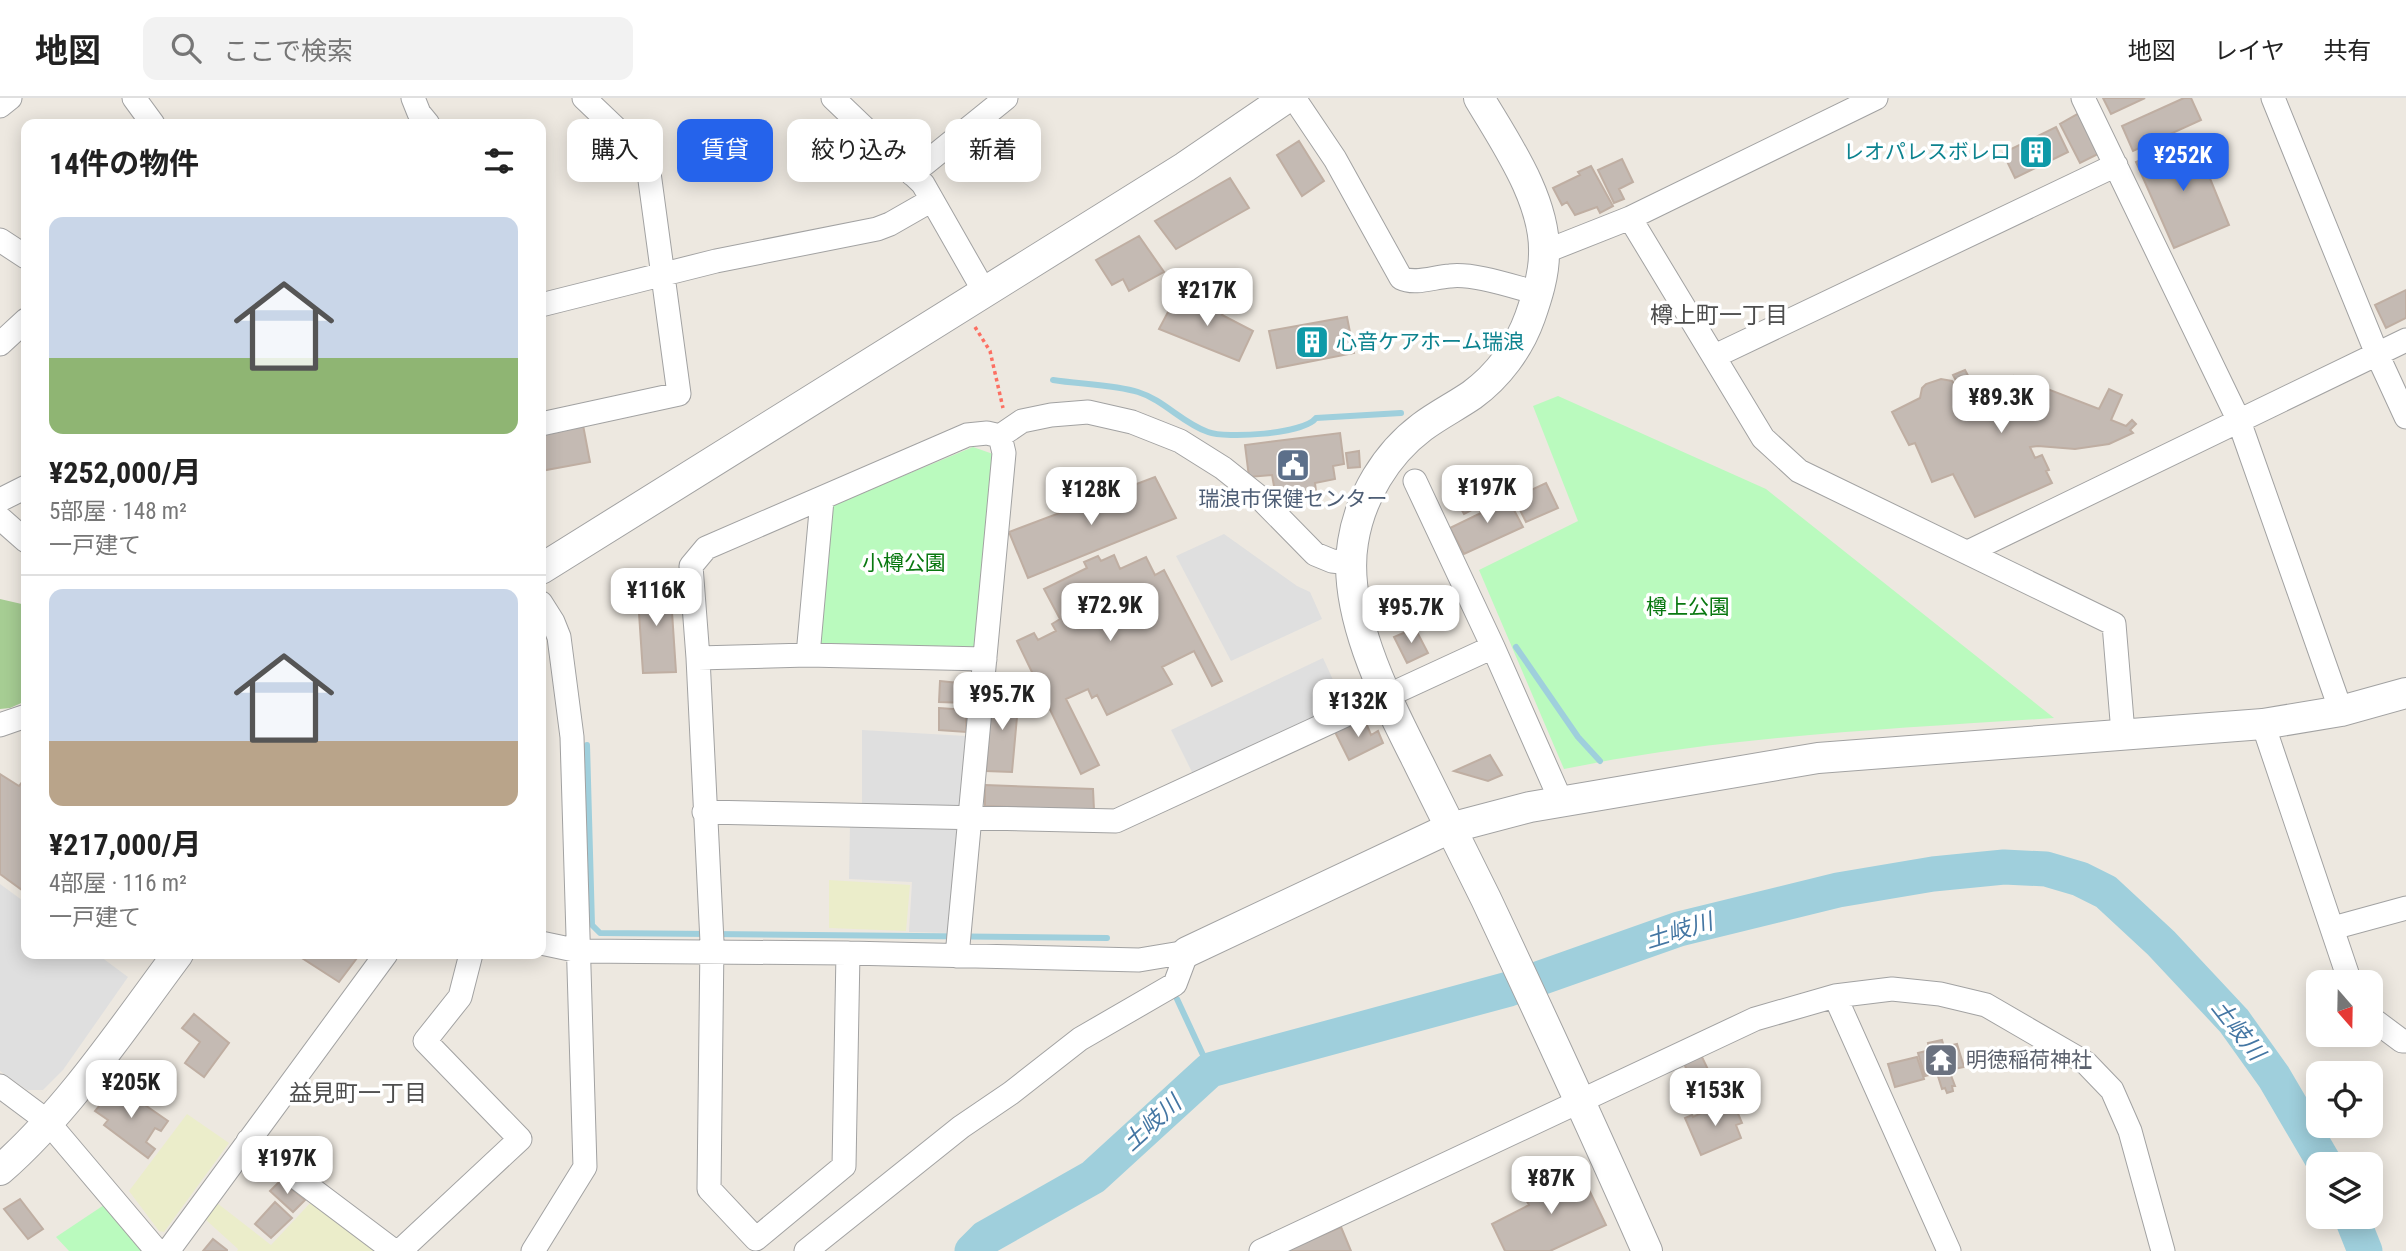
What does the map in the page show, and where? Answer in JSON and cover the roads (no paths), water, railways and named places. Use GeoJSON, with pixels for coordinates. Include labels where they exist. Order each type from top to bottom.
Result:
{"type":"FeatureCollection","features":[{"type":"Feature","properties":{"kind":"street"},"geometry":{"type":"LineString","coordinates":[[0,106],[10,98]]}},
{"type":"Feature","properties":{"kind":"street"},"geometry":{"type":"LineString","coordinates":[[134,98],[149,119]]}},
{"type":"Feature","properties":{"kind":"street"},"geometry":{"type":"LineString","coordinates":[[546,423],[678,394],[647,158],[584,98]]}},
{"type":"Feature","properties":{"kind":"street"},"geometry":{"type":"LineString","coordinates":[[834,98],[856,119]]}},
{"type":"Feature","properties":{"kind":"street"},"geometry":{"type":"LineString","coordinates":[[931,159],[1006,98]]}},
{"type":"Feature","properties":{"kind":"street"},"geometry":{"type":"LineString","coordinates":[[546,566],[1185,167],[1286,98]]}},
{"type":"Feature","properties":{"kind":"street"},"geometry":{"type":"LineString","coordinates":[[1294,98],[1335,159],[1401,278],[1408,281],[1454,275],[1469,276],[1538,293]]}},
{"type":"Feature","properties":{"kind":"street"},"geometry":{"type":"LineString","coordinates":[[1544,252],[1630,218],[1876,98]]}},
{"type":"Feature","properties":{"kind":"street"},"geometry":{"type":"LineString","coordinates":[[2083,98],[2239,421],[2341,711]]}},
{"type":"Feature","properties":{"kind":"street"},"geometry":{"type":"LineString","coordinates":[[2273,98],[2377,354],[2406,418]]}},
{"type":"Feature","properties":{"kind":"street"},"geometry":{"type":"LineString","coordinates":[[1482,99],[1530,188],[1544,252],[1538,293],[1527,326],[1497,374],[1473,394],[1419,429],[1396,451],[1379,473],[1367,494],[1355,529],[1350,563],[1353,598],[1385,696],[1465,856],[1567,1071],[1647,1251]]}},
{"type":"Feature","properties":{"kind":"street"},"geometry":{"type":"LineString","coordinates":[[1715,356],[2116,165]]}},
{"type":"Feature","properties":{"kind":"street"},"geometry":{"type":"LineString","coordinates":[[920,182],[932,200],[973,298]]}},
{"type":"Feature","properties":{"kind":"street"},"geometry":{"type":"LineString","coordinates":[[546,305],[662,273],[877,229],[932,200]]}},
{"type":"Feature","properties":{"kind":"street"},"geometry":{"type":"LineString","coordinates":[[1630,218],[1763,438],[1799,471],[2113,624],[2123,733]]}},
{"type":"Feature","properties":{"kind":"street"},"geometry":{"type":"LineString","coordinates":[[0,240],[21,254]]}},
{"type":"Feature","properties":{"kind":"street"},"geometry":{"type":"LineString","coordinates":[[0,344],[21,325]]}},
{"type":"Feature","properties":{"kind":"street"},"geometry":{"type":"LineString","coordinates":[[1968,552],[2406,340]]}},
{"type":"Feature","properties":{"kind":"street"},"geometry":{"type":"LineString","coordinates":[[848,953],[844,1166],[755,1239],[709,1189],[711,940],[691,566],[706,548],[967,435],[1004,433],[1022,421],[1088,412],[1132,422],[1180,441],[1223,468],[1258,496],[1315,554],[1332,561],[1350,563]]}},
{"type":"Feature","properties":{"kind":"street"},"geometry":{"type":"LineString","coordinates":[[958,944],[1004,433]]}},
{"type":"Feature","properties":{"kind":"street"},"geometry":{"type":"LineString","coordinates":[[1415,481],[1562,801]]}},
{"type":"Feature","properties":{"kind":"street"},"geometry":{"type":"LineString","coordinates":[[0,500],[21,490]]}},
{"type":"Feature","properties":{"kind":"street"},"geometry":{"type":"LineString","coordinates":[[808,656],[822,500]]}},
{"type":"Feature","properties":{"kind":"street"},"geometry":{"type":"LineString","coordinates":[[0,518],[21,537]]}},
{"type":"Feature","properties":{"kind":"street"},"geometry":{"type":"LineString","coordinates":[[533,1251],[585,1167],[572,737],[559,637],[546,611]]}},
{"type":"Feature","properties":{"kind":"street"},"geometry":{"type":"LineString","coordinates":[[704,812],[1116,821],[1493,647]]}},
{"type":"Feature","properties":{"kind":"street"},"geometry":{"type":"LineString","coordinates":[[698,658],[808,656],[985,659]]}},
{"type":"Feature","properties":{"kind":"street"},"geometry":{"type":"LineString","coordinates":[[546,944],[579,951],[711,940],[848,953],[958,944],[1139,960],[1187,952],[1450,828],[1530,807],[1818,758],[2263,724],[2341,711],[2406,693]]}},
{"type":"Feature","properties":{"kind":"street"},"geometry":{"type":"LineString","coordinates":[[0,725],[21,718]]}},
{"type":"Feature","properties":{"kind":"street"},"geometry":{"type":"LineString","coordinates":[[2263,724],[2346,970]]}},
{"type":"Feature","properties":{"kind":"street"},"geometry":{"type":"LineString","coordinates":[[2333,928],[2406,908]]}},
{"type":"Feature","properties":{"kind":"street"},"geometry":{"type":"LineString","coordinates":[[806,1251],[961,1127],[1011,1093],[1080,1039],[1175,984],[1187,952]]}},
{"type":"Feature","properties":{"kind":"street"},"geometry":{"type":"LineString","coordinates":[[0,1170],[17,1155],[97,1061],[174,959]]}},
{"type":"Feature","properties":{"kind":"street"},"geometry":{"type":"LineString","coordinates":[[168,1251],[382,959]]}},
{"type":"Feature","properties":{"kind":"street"},"geometry":{"type":"LineString","coordinates":[[400,1251],[520,1139],[425,1041],[460,997],[470,959]]}},
{"type":"Feature","properties":{"kind":"street"},"geometry":{"type":"LineString","coordinates":[[1267,1250],[1755,1019],[1835,996],[1892,989],[1940,994],[1986,1005],[2085,1063],[2112,1090],[2130,1131],[2163,1251]]}},
{"type":"Feature","properties":{"kind":"street"},"geometry":{"type":"LineString","coordinates":[[1835,996],[1949,1251]]}},
{"type":"Feature","properties":{"kind":"street"},"geometry":{"type":"LineString","coordinates":[[2384,1028],[2406,1041]]}},
{"type":"Feature","properties":{"kind":"street"},"geometry":{"type":"LineString","coordinates":[[0,1086],[47,1121],[157,1251]]}},
{"type":"Feature","properties":{"kind":"street"},"geometry":{"type":"LineString","coordinates":[[248,1141],[394,1251]]}},
{"type":"Feature","properties":{"kind":"waterway"},"geometry":{"type":"LineString","coordinates":[[1053,380],[1138,392],[1156,400],[1199,428],[1217,434],[1264,434],[1297,428],[1316,418],[1401,413]]}},
{"type":"Feature","properties":{"kind":"waterway"},"geometry":{"type":"LineString","coordinates":[[1516,647],[1578,737],[1600,761]]}},
{"type":"Feature","properties":{"kind":"waterway"},"geometry":{"type":"LineString","coordinates":[[587,745],[592,925],[600,933],[1107,938]]}},
{"type":"Feature","properties":{"kind":"waterway","name":"土岐川"},"geometry":{"type":"LineString","coordinates":[[972,1251],[985,1238],[1093,1177],[1210,1070],[1509,989],[1679,929],[1838,890],[1933,874],[2004,867],[2046,869],[2080,879],[2106,892],[2161,943],[2234,1021],[2274,1077],[2318,1152]]}},
{"type":"Feature","properties":{"kind":"waterway"},"geometry":{"type":"LineString","coordinates":[[1177,999],[1210,1070]]}},
{"type":"Feature","properties":{"kind":"waterway","name":"土岐川"},"geometry":{"type":"LineString","coordinates":[[2356,1229],[2365,1251]]}},
{"type":"Feature","properties":{"kind":"place","name":"レオパレスボレロ"},"geometry":{"type":"Point","coordinates":[2036,152]}},
{"type":"Feature","properties":{"kind":"place","name":"心音ケアホーム瑞浪"},"geometry":{"type":"Point","coordinates":[1312,342]}},
{"type":"Feature","properties":{"kind":"place","name":"瑞浪市保健センター"},"geometry":{"type":"Point","coordinates":[1293,465]}},
{"type":"Feature","properties":{"kind":"place","name":"明徳稲荷神社"},"geometry":{"type":"Point","coordinates":[1941,1060]}},
{"type":"Feature","properties":{"kind":"district","name":"樽上町一丁目"},"geometry":{"type":"Point","coordinates":[1719,315]}},
{"type":"Feature","properties":{"kind":"district","name":"益見町一丁目"},"geometry":{"type":"Point","coordinates":[358,1093]}},
{"type":"Feature","properties":{"kind":"park label","name":"小樽公園"},"geometry":{"type":"Point","coordinates":[904,563]}},
{"type":"Feature","properties":{"kind":"park label","name":"樽上公園"},"geometry":{"type":"Point","coordinates":[1688,607]}}]}
